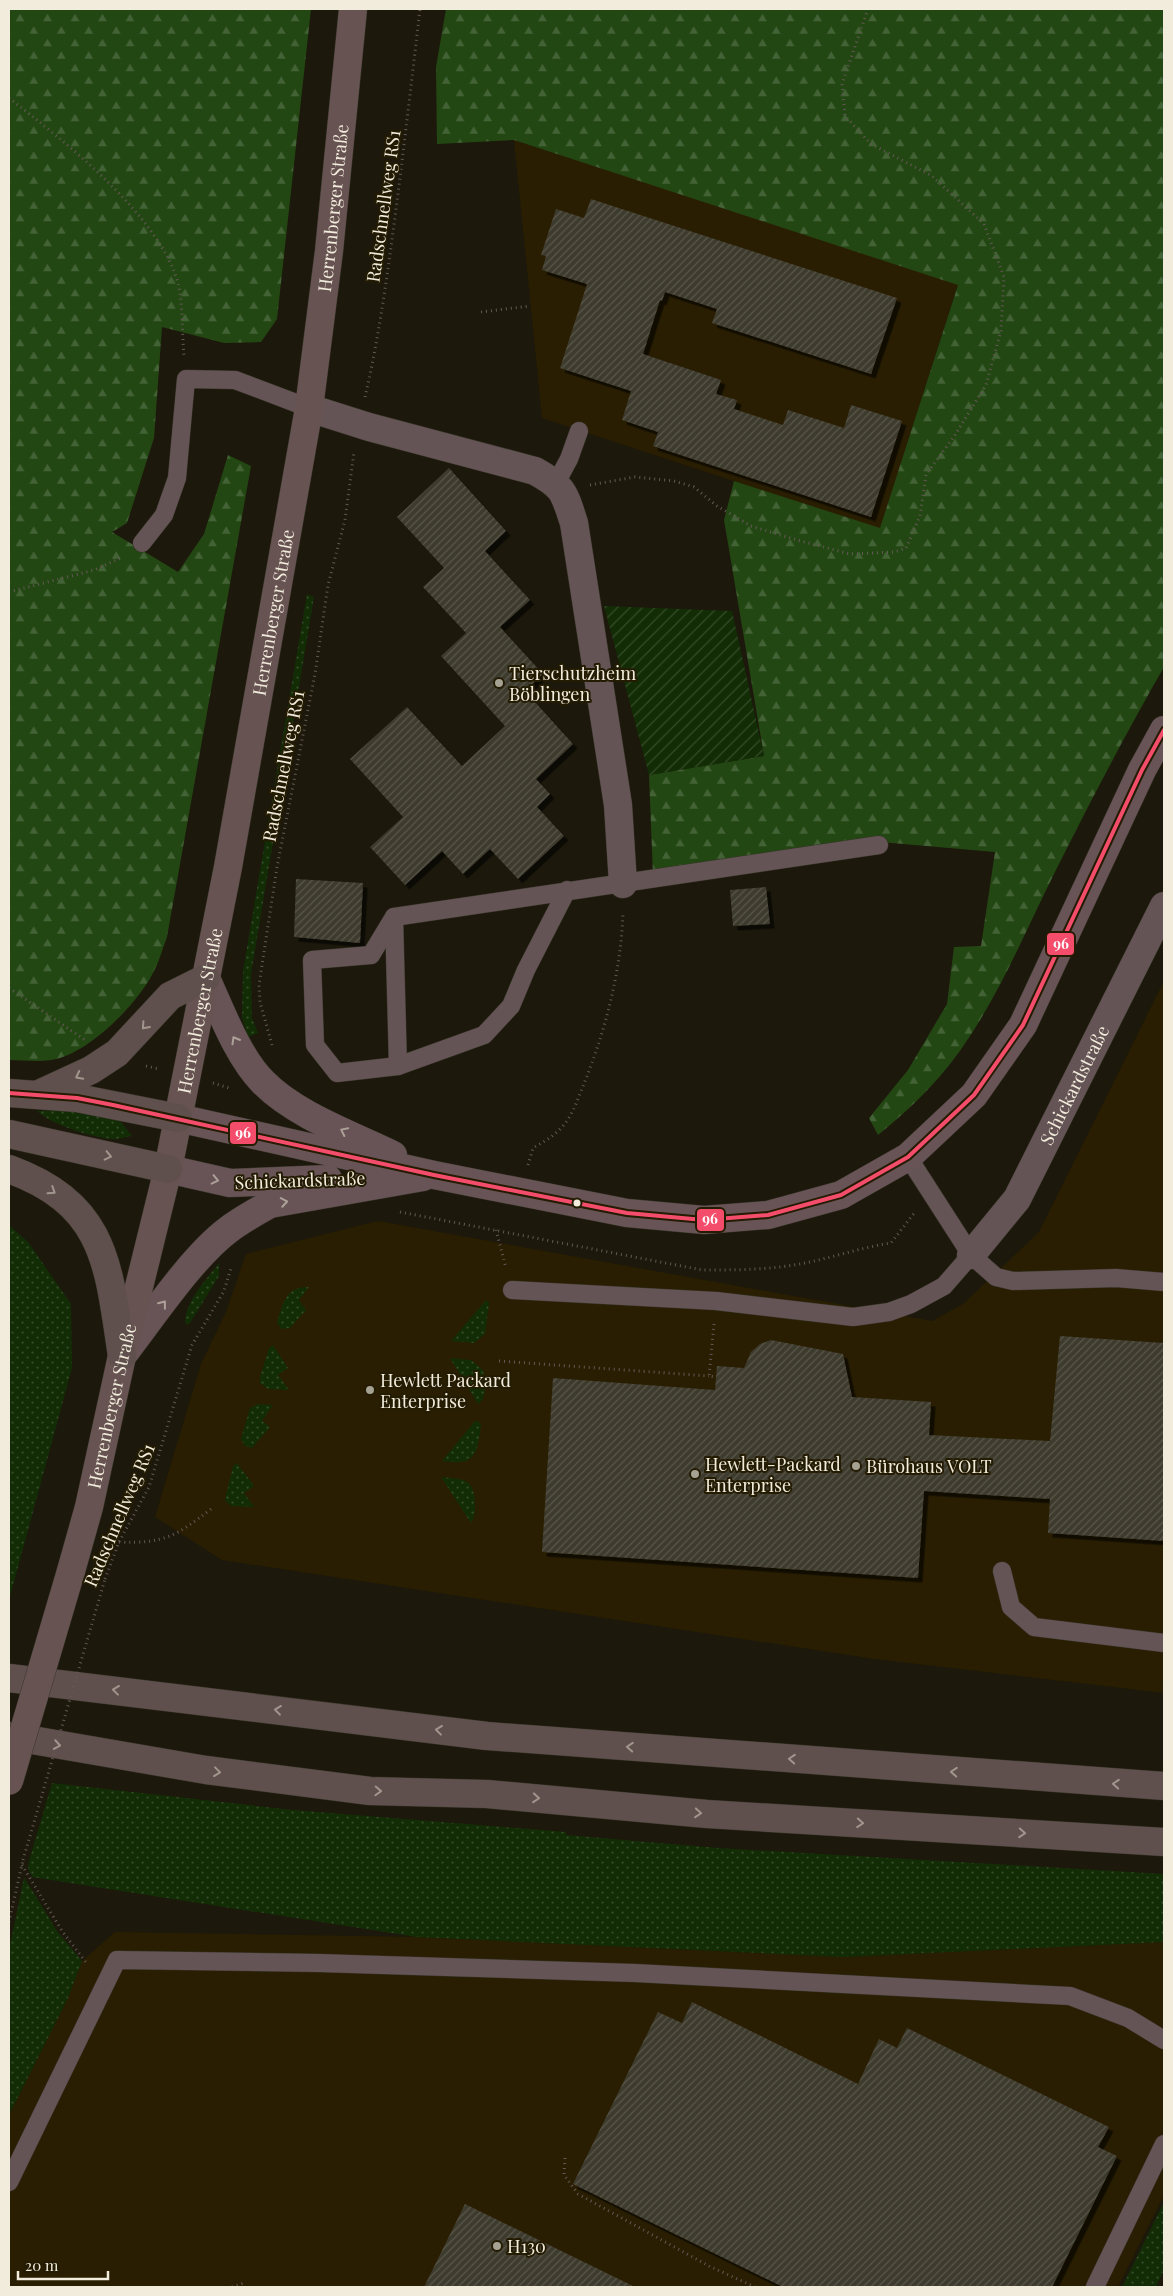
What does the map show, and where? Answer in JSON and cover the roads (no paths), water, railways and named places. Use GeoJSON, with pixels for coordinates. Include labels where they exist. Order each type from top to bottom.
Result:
{"type":"FeatureCollection","features":[{"type":"Feature","properties":{"kind":"highway"},"geometry":{"type":"LineString","coordinates":[[39,1094],[91,1070],[117,1053],[170,996],[206,978]]}},
{"type":"Feature","properties":{"kind":"highway"},"geometry":{"type":"LineString","coordinates":[[9,1093],[77,1098],[178,1118]]}},
{"type":"Feature","properties":{"kind":"highway"},"geometry":{"type":"LineString","coordinates":[[9,1134],[168,1169]]}},
{"type":"Feature","properties":{"kind":"highway"},"geometry":{"type":"LineString","coordinates":[[9,1169],[44,1185],[65,1199],[80,1214],[93,1232],[108,1269],[122,1356]]}},
{"type":"Feature","properties":{"kind":"highway"},"geometry":{"type":"LineString","coordinates":[[9,1667],[86,1686]]}},
{"type":"Feature","properties":{"kind":"highway"},"geometry":{"type":"LineString","coordinates":[[9,1678],[487,1736],[1164,1786]]}},
{"type":"Feature","properties":{"kind":"highway"},"geometry":{"type":"LineString","coordinates":[[9,1736],[206,1770],[370,1791],[488,1794],[707,1814],[1164,1842]]}},
{"type":"Feature","properties":{"kind":"main road","name":"Herrenberger Straße"},"geometry":{"type":"LineString","coordinates":[[9,1781],[90,1508],[122,1356],[168,1169],[206,978],[309,408],[329,251],[353,9]]}},
{"type":"Feature","properties":{"kind":"street"},"geometry":{"type":"LineString","coordinates":[[309,408],[369,428],[535,472],[559,487],[574,523],[618,805],[623,884]]}},
{"type":"Feature","properties":{"kind":"street","name":"Schickardstraße"},"geometry":{"type":"LineString","coordinates":[[178,1118],[434,1175],[627,1213],[704,1220],[768,1216],[842,1195],[908,1157],[974,1095],[1023,1025],[1142,770],[1164,730]]}},
{"type":"Feature","properties":{"kind":"street","name":"Schickardstraße"},"geometry":{"type":"LineString","coordinates":[[972,1255],[1017,1198],[1164,906]]}},
{"type":"Feature","properties":{"kind":"street"},"geometry":{"type":"LineString","coordinates":[[206,978],[233,1038],[261,1081],[274,1092],[305,1112],[434,1175]]}},
{"type":"Feature","properties":{"kind":"street","name":"Schickardstraße"},"geometry":{"type":"LineString","coordinates":[[168,1169],[230,1183],[434,1175]]}},
{"type":"Feature","properties":{"kind":"street"},"geometry":{"type":"LineString","coordinates":[[122,1356],[196,1261],[226,1231],[270,1204],[434,1175]]}},
{"type":"Feature","properties":{"kind":"lane"},"geometry":{"type":"LineString","coordinates":[[142,543],[164,515],[176,478],[186,379],[236,380],[309,408]]}},
{"type":"Feature","properties":{"kind":"lane"},"geometry":{"type":"LineString","coordinates":[[559,487],[579,431]]}},
{"type":"Feature","properties":{"kind":"lane"},"geometry":{"type":"LineString","coordinates":[[394,916],[567,890],[623,884],[879,845]]}},
{"type":"Feature","properties":{"kind":"lane"},"geometry":{"type":"LineString","coordinates":[[394,916],[371,955],[312,960],[315,1044],[337,1073],[398,1066],[484,1035],[511,1006],[526,970],[567,890]]}},
{"type":"Feature","properties":{"kind":"lane"},"geometry":{"type":"LineString","coordinates":[[394,916],[398,1066]]}},
{"type":"Feature","properties":{"kind":"lane"},"geometry":{"type":"LineString","coordinates":[[908,1157],[972,1255],[996,1276],[1013,1281],[1116,1278],[1164,1282]]}},
{"type":"Feature","properties":{"kind":"lane"},"geometry":{"type":"LineString","coordinates":[[512,1290],[716,1301],[853,1317],[889,1312],[911,1304],[944,1286],[972,1255]]}},
{"type":"Feature","properties":{"kind":"lane"},"geometry":{"type":"LineString","coordinates":[[1002,1571],[1011,1607],[1034,1627],[1164,1643]]}},
{"type":"Feature","properties":{"kind":"lane"},"geometry":{"type":"LineString","coordinates":[[9,2182],[117,1960],[328,1963],[635,1973],[1070,1996],[1128,2018],[1164,2040]]}},
{"type":"Feature","properties":{"kind":"lane"},"geometry":{"type":"LineString","coordinates":[[1095,2287],[1164,2144]]}},
{"type":"Feature","properties":{"kind":"place","name":"Tierschutzheim Böblingen"},"geometry":{"type":"Point","coordinates":[499,683]}},
{"type":"Feature","properties":{"kind":"place","name":"Hewlett Packard Enterprise"},"geometry":{"type":"Point","coordinates":[370,1390]}},
{"type":"Feature","properties":{"kind":"place","name":"Bürohaus VOLT"},"geometry":{"type":"Point","coordinates":[856,1466]}},
{"type":"Feature","properties":{"kind":"place","name":"Hewlett-Packard Enterprise"},"geometry":{"type":"Point","coordinates":[695,1474]}},
{"type":"Feature","properties":{"kind":"place","name":"H130"},"geometry":{"type":"Point","coordinates":[497,2246]}}]}
